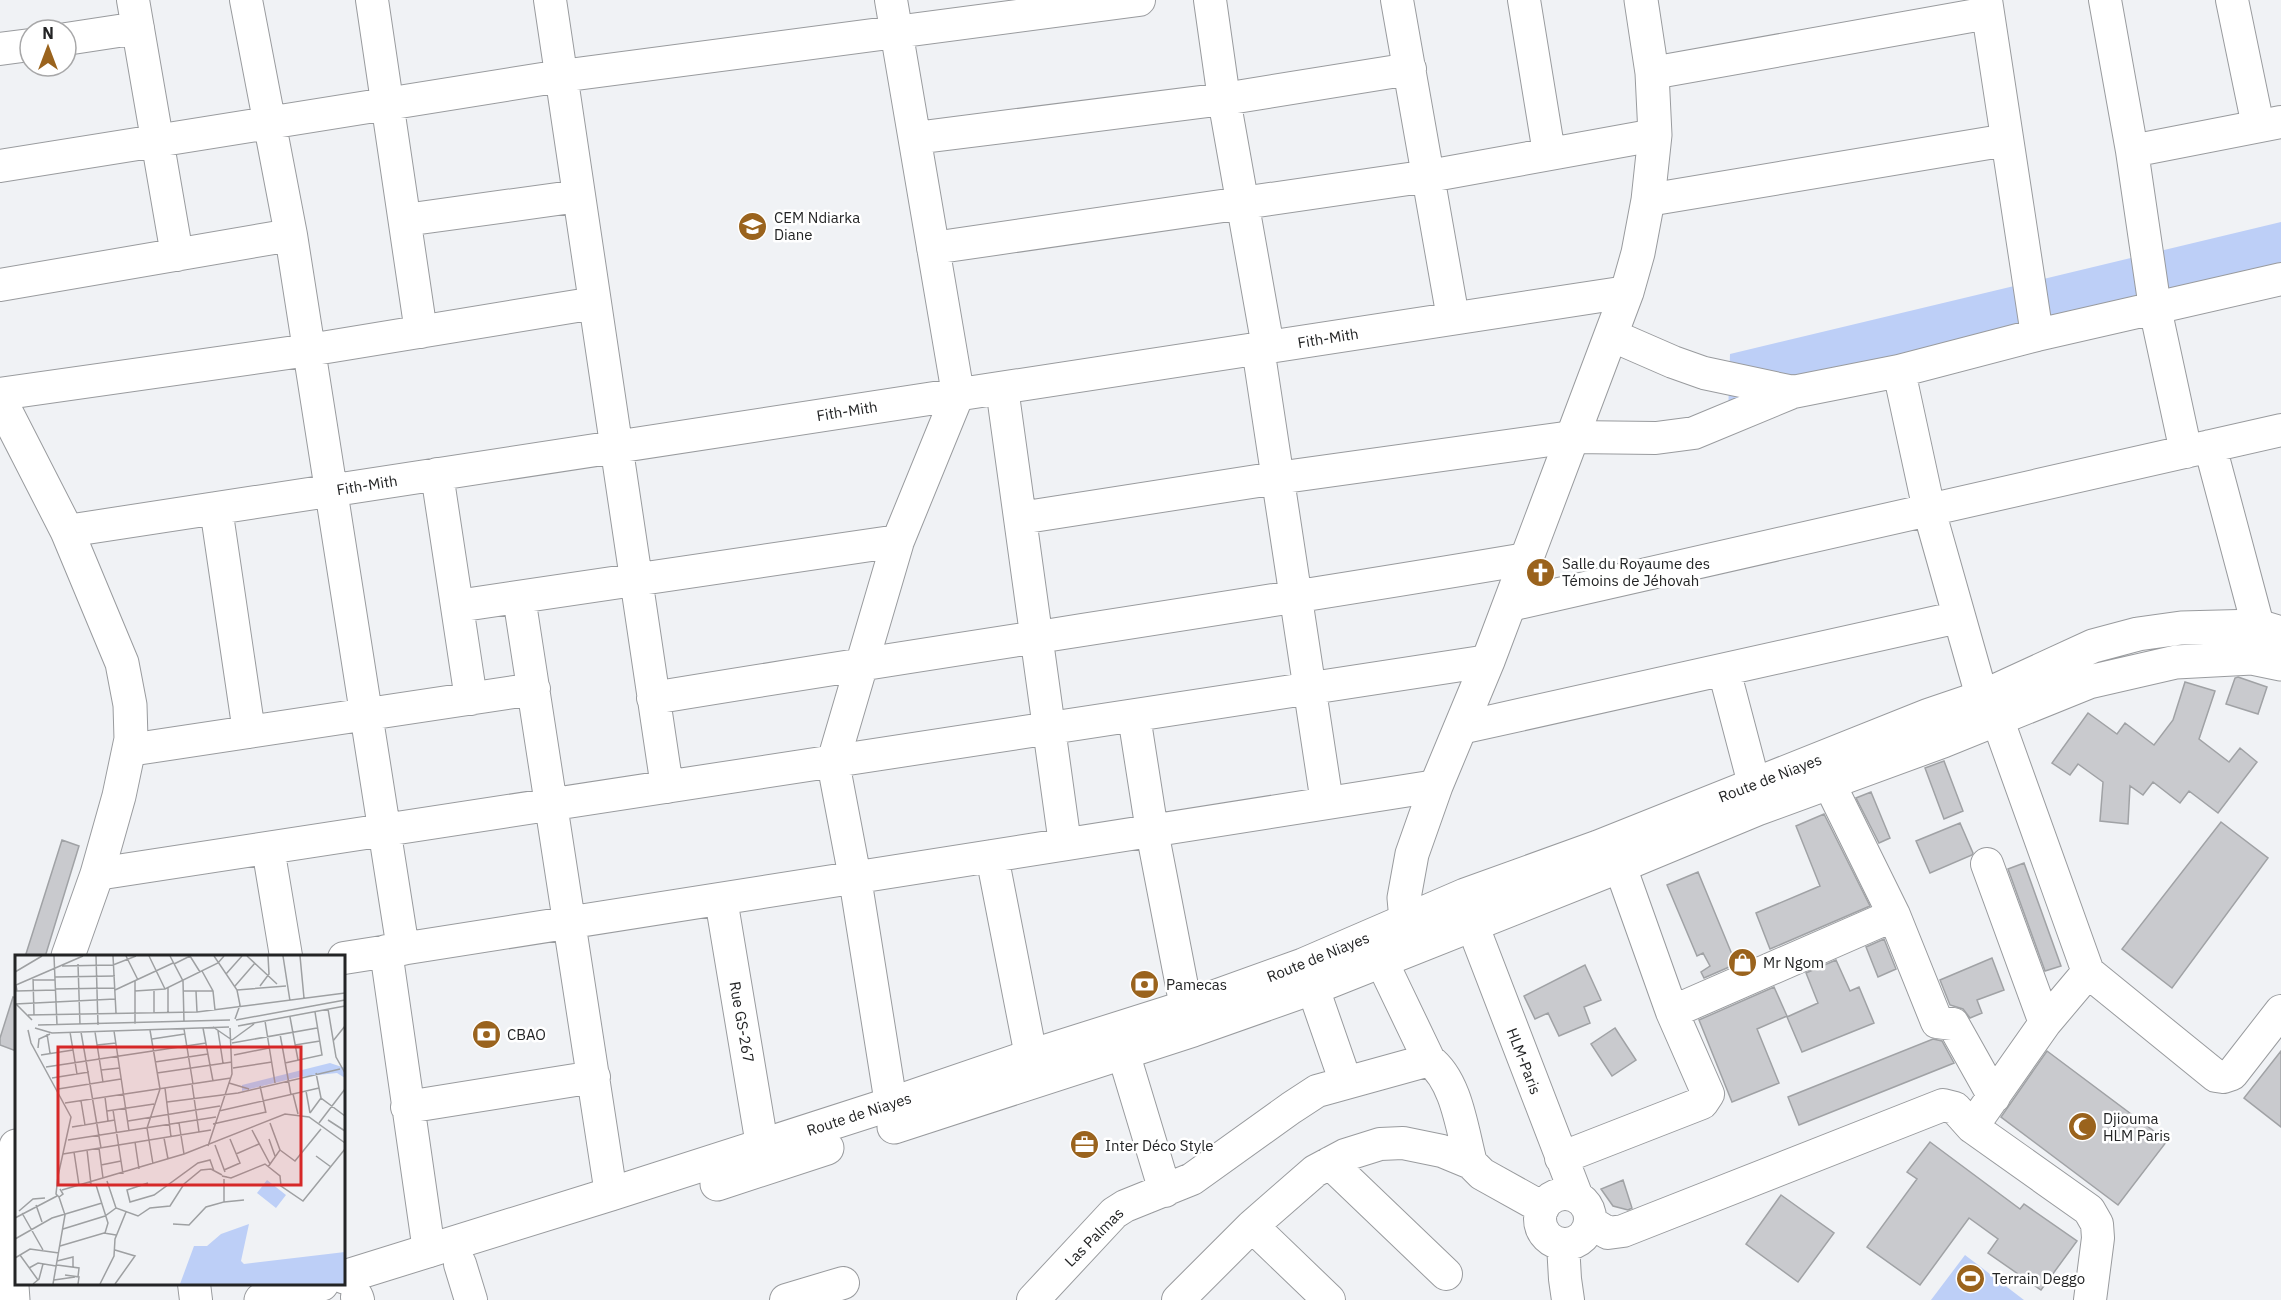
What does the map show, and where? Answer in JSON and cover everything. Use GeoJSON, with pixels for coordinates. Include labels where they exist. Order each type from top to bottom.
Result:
{"type":"FeatureCollection","features":[{"type":"Feature","properties":{"kind":"main road"},"geometry":{"type":"LineString","coordinates":[[1399,944],[1412,854],[1436,786],[1510,604],[1627,292],[1638,253],[1648,200],[1655,135],[1652,73],[1641,0]]}},
{"type":"Feature","properties":{"kind":"main road"},"geometry":{"type":"LineString","coordinates":[[0,400],[67,531],[122,663],[130,705],[129,750],[117,805],[97,874],[69,955]]}},
{"type":"Feature","properties":{"kind":"main road","name":"Route de Niayes"},"geometry":{"type":"LineString","coordinates":[[336,1290],[429,1251],[891,1104],[1031,1056],[1186,1007],[1303,964],[1399,944],[1472,924],[1828,781],[1943,741],[1989,708],[2093,646],[2138,634],[2181,628],[2269,630]]}},
{"type":"Feature","properties":{"kind":"main road","name":"Route de Niayes"},"geometry":{"type":"LineString","coordinates":[[261,1300],[336,1290],[460,1264],[768,1168],[1312,988],[1399,944],[1465,895],[1598,847],[1929,715],[1989,708],[2176,662],[2252,658],[2281,664]]}},
{"type":"Feature","properties":{"kind":"main road"},"geometry":{"type":"LineString","coordinates":[[0,1195],[15,1148]]}},
{"type":"Feature","properties":{"kind":"main road"},"geometry":{"type":"LineString","coordinates":[[14,1300],[10,1258],[15,1164]]}},
{"type":"Feature","properties":{"kind":"street"},"geometry":{"type":"LineString","coordinates":[[246,0],[291,235],[385,830],[407,1107],[429,1251]]}},
{"type":"Feature","properties":{"kind":"street"},"geometry":{"type":"LineString","coordinates":[[372,0],[421,332]]}},
{"type":"Feature","properties":{"kind":"street"},"geometry":{"type":"LineString","coordinates":[[550,0],[667,787]]}},
{"type":"Feature","properties":{"kind":"street"},"geometry":{"type":"LineString","coordinates":[[891,0],[958,394],[897,541],[833,762],[855,878],[891,1104]]}},
{"type":"Feature","properties":{"kind":"street"},"geometry":{"type":"LineString","coordinates":[[0,166],[561,76],[1138,0]]}},
{"type":"Feature","properties":{"kind":"street"},"geometry":{"type":"LineString","coordinates":[[1210,0],[1224,99],[1243,202],[1278,478],[1327,803]]}},
{"type":"Feature","properties":{"kind":"street"},"geometry":{"type":"LineString","coordinates":[[1397,0],[1453,318]]}},
{"type":"Feature","properties":{"kind":"street"},"geometry":{"type":"LineString","coordinates":[[1524,0],[1549,153]]}},
{"type":"Feature","properties":{"kind":"street"},"geometry":{"type":"LineString","coordinates":[[2105,0],[2132,151],[2155,308],[2198,449],[2269,630]]}},
{"type":"Feature","properties":{"kind":"street"},"geometry":{"type":"LineString","coordinates":[[2132,151],[2269,124],[2232,0]]}},
{"type":"Feature","properties":{"kind":"street"},"geometry":{"type":"LineString","coordinates":[[1652,73],[1987,6],[2037,335]]}},
{"type":"Feature","properties":{"kind":"street"},"geometry":{"type":"LineString","coordinates":[[78,35],[135,14],[177,255]]}},
{"type":"Feature","properties":{"kind":"street"},"geometry":{"type":"LineString","coordinates":[[0,49],[18,47]]}},
{"type":"Feature","properties":{"kind":"street"},"geometry":{"type":"LineString","coordinates":[[915,138],[1224,99],[1410,69]]}},
{"type":"Feature","properties":{"kind":"street"},"geometry":{"type":"LineString","coordinates":[[933,248],[1429,176],[1655,135]]}},
{"type":"Feature","properties":{"kind":"street"},"geometry":{"type":"LineString","coordinates":[[1648,200],[2007,140]]}},
{"type":"Feature","properties":{"kind":"street"},"geometry":{"type":"LineString","coordinates":[[405,220],[579,195]]}},
{"type":"Feature","properties":{"kind":"street"},"geometry":{"type":"LineString","coordinates":[[0,285],[291,235]]}},
{"type":"Feature","properties":{"kind":"street"},"geometry":{"type":"LineString","coordinates":[[1020,518],[1278,478],[1572,437],[1656,438],[1694,432],[1793,392],[1899,371],[2037,335],[2281,279]]}},
{"type":"Feature","properties":{"kind":"street","name":"Fith-Mith"},"geometry":{"type":"LineString","coordinates":[[67,531],[1627,292]]}},
{"type":"Feature","properties":{"kind":"street"},"geometry":{"type":"LineString","coordinates":[[0,394],[309,350],[595,303]]}},
{"type":"Feature","properties":{"kind":"street"},"geometry":{"type":"LineString","coordinates":[[1611,335],[1704,373],[1793,392]]}},
{"type":"Feature","properties":{"kind":"street"},"geometry":{"type":"LineString","coordinates":[[1899,371],[1929,510],[1959,617],[1989,708],[2088,972],[2216,1076],[2223,1077],[2232,1074],[2281,1011]]}},
{"type":"Feature","properties":{"kind":"street"},"geometry":{"type":"LineString","coordinates":[[1002,387],[1065,844]]}},
{"type":"Feature","properties":{"kind":"street"},"geometry":{"type":"LineString","coordinates":[[1510,604],[2281,430]]}},
{"type":"Feature","properties":{"kind":"street"},"geometry":{"type":"LineString","coordinates":[[437,474],[471,699]]}},
{"type":"Feature","properties":{"kind":"street"},"geometry":{"type":"LineString","coordinates":[[216,508],[249,732]]}},
{"type":"Feature","properties":{"kind":"street"},"geometry":{"type":"LineString","coordinates":[[457,606],[897,541]]}},
{"type":"Feature","properties":{"kind":"street"},"geometry":{"type":"LineString","coordinates":[[653,698],[862,663],[1296,598],[1526,559]]}},
{"type":"Feature","properties":{"kind":"street"},"geometry":{"type":"LineString","coordinates":[[519,597],[611,1194]]}},
{"type":"Feature","properties":{"kind":"street"},"geometry":{"type":"LineString","coordinates":[[1461,728],[1959,617]]}},
{"type":"Feature","properties":{"kind":"street"},"geometry":{"type":"LineString","coordinates":[[97,874],[1488,661]]}},
{"type":"Feature","properties":{"kind":"street"},"geometry":{"type":"LineString","coordinates":[[1724,670],[1754,784]]}},
{"type":"Feature","properties":{"kind":"street"},"geometry":{"type":"LineString","coordinates":[[129,750],[534,689]]}},
{"type":"Feature","properties":{"kind":"street"},"geometry":{"type":"LineString","coordinates":[[1134,716],[1152,831],[1186,1007]]}},
{"type":"Feature","properties":{"kind":"street"},"geometry":{"type":"LineString","coordinates":[[1828,781],[1894,915],[1938,1022],[1953,1024],[1994,1097]]}},
{"type":"Feature","properties":{"kind":"street"},"geometry":{"type":"LineString","coordinates":[[345,958],[1436,786]]}},
{"type":"Feature","properties":{"kind":"street"},"geometry":{"type":"LineString","coordinates":[[268,848],[286,955]]}},
{"type":"Feature","properties":{"kind":"street"},"geometry":{"type":"LineString","coordinates":[[992,856],[1031,1056]]}},
{"type":"Feature","properties":{"kind":"street"},"geometry":{"type":"LineString","coordinates":[[1987,864],[2007,925],[2045,1023]]}},
{"type":"Feature","properties":{"kind":"street"},"geometry":{"type":"LineString","coordinates":[[1561,1158],[1702,1103],[1707,1099],[1708,1094],[1672,1012],[1620,866]]}},
{"type":"Feature","properties":{"kind":"street","name":"Rue GS-267"},"geometry":{"type":"LineString","coordinates":[[721,898],[762,1146]]}},
{"type":"Feature","properties":{"kind":"street"},"geometry":{"type":"LineString","coordinates":[[1672,1012],[1894,915]]}},
{"type":"Feature","properties":{"kind":"street","name":"HLM-Paris"},"geometry":{"type":"LineString","coordinates":[[1472,924],[1583,1210]]}},
{"type":"Feature","properties":{"kind":"street"},"geometry":{"type":"LineString","coordinates":[[1399,944],[1429,1060],[1439,1067],[1450,1084],[1471,1163]]}},
{"type":"Feature","properties":{"kind":"street"},"geometry":{"type":"LineString","coordinates":[[1972,1127],[2045,1023],[2088,972]]}},
{"type":"Feature","properties":{"kind":"street"},"geometry":{"type":"LineString","coordinates":[[1312,988],[1346,1083]]}},
{"type":"Feature","properties":{"kind":"street"},"geometry":{"type":"LineString","coordinates":[[1123,1052],[1165,1191]]}},
{"type":"Feature","properties":{"kind":"street","name":"Las Palmas"},"geometry":{"type":"LineString","coordinates":[[1033,1300],[1114,1213],[1138,1199],[1165,1191],[1192,1179],[1317,1091],[1429,1060]]}},
{"type":"Feature","properties":{"kind":"street"},"geometry":{"type":"LineString","coordinates":[[407,1107],[594,1077]]}},
{"type":"Feature","properties":{"kind":"street"},"geometry":{"type":"LineString","coordinates":[[1583,1210],[1587,1231],[1581,1238],[1572,1243],[1563,1244],[1545,1235],[1540,1217],[1549,1200],[1558,1196],[1567,1195],[1608,1233],[1623,1231],[1943,1105],[1955,1108],[1972,1127],[2089,1210],[2097,1224],[2098,1238],[2090,1300]]}},
{"type":"Feature","properties":{"kind":"street"},"geometry":{"type":"LineString","coordinates":[[1178,1300],[1252,1226],[1315,1171],[1345,1155],[1391,1142],[1442,1151],[1471,1163],[1482,1174],[1543,1208]]}},
{"type":"Feature","properties":{"kind":"street"},"geometry":{"type":"LineString","coordinates":[[1330,1163],[1446,1274]]}},
{"type":"Feature","properties":{"kind":"street"},"geometry":{"type":"LineString","coordinates":[[1252,1226],[1329,1300]]}},
{"type":"Feature","properties":{"kind":"street"},"geometry":{"type":"LineString","coordinates":[[1563,1244],[1564,1280],[1568,1300]]}},
{"type":"Feature","properties":{"kind":"street"},"geometry":{"type":"LineString","coordinates":[[460,1264],[471,1300]]}},
{"type":"Feature","properties":{"kind":"street"},"geometry":{"type":"LineString","coordinates":[[786,1300],[843,1283]]}},
{"type":"Feature","properties":{"kind":"street"},"geometry":{"type":"LineString","coordinates":[[194,1285],[196,1300]]}},
{"type":"Feature","properties":{"kind":"shaded area"},"geometry":{"type":"Polygon","coordinates":[[[2281,222],[2281,280],[1728,415],[1730,354],[2281,222]]]}},
{"type":"Feature","properties":{"kind":"shaded area","name":"Terrain Deggo"},"geometry":{"type":"Polygon","coordinates":[[[1965,1255],[2024,1300],[1931,1300],[1965,1255]]]}},
{"type":"Feature","properties":{"kind":"building"},"geometry":{"type":"Polygon","coordinates":[[[2235,678],[2267,687],[2258,714],[2226,704],[2235,678]]]}},
{"type":"Feature","properties":{"kind":"building"},"geometry":{"type":"Polygon","coordinates":[[[2185,682],[2215,691],[2199,739],[2229,762],[2240,748],[2257,762],[2218,813],[2189,791],[2180,803],[2153,782],[2143,795],[2130,786],[2128,824],[2100,821],[2103,782],[2078,764],[2070,775],[2052,763],[2088,713],[2117,734],[2125,723],[2154,745],[2173,720],[2185,682]]]}},
{"type":"Feature","properties":{"kind":"building"},"geometry":{"type":"Polygon","coordinates":[[[1944,761],[1963,811],[1944,819],[1925,768],[1944,761]]]}},
{"type":"Feature","properties":{"kind":"building"},"geometry":{"type":"Polygon","coordinates":[[[1871,792],[1890,838],[1879,843],[1856,798],[1871,792]]]}},
{"type":"Feature","properties":{"kind":"building"},"geometry":{"type":"Polygon","coordinates":[[[1824,814],[1870,906],[1770,949],[1756,913],[1820,886],[1796,826],[1824,814]]]}},
{"type":"Feature","properties":{"kind":"building"},"geometry":{"type":"Polygon","coordinates":[[[2221,822],[2268,858],[2172,988],[2122,949],[2221,822]]]}},
{"type":"Feature","properties":{"kind":"building"},"geometry":{"type":"Polygon","coordinates":[[[1960,823],[1972,855],[1930,873],[1916,841],[1960,823]]]}},
{"type":"Feature","properties":{"kind":"building"},"geometry":{"type":"Polygon","coordinates":[[[62,840],[79,846],[46,955],[26,955],[62,840]]]}},
{"type":"Feature","properties":{"kind":"building"},"geometry":{"type":"Polygon","coordinates":[[[2024,863],[2061,966],[2045,971],[2008,869],[2024,863]]]}},
{"type":"Feature","properties":{"kind":"building"},"geometry":{"type":"Polygon","coordinates":[[[1698,872],[1736,964],[1704,978],[1701,972],[1710,966],[1703,953],[1697,956],[1667,885],[1698,872]]]}},
{"type":"Feature","properties":{"kind":"building"},"geometry":{"type":"Polygon","coordinates":[[[1884,939],[1896,969],[1878,977],[1866,947],[1884,939]]]}},
{"type":"Feature","properties":{"kind":"building"},"geometry":{"type":"Polygon","coordinates":[[[1992,958],[2004,990],[1977,1000],[1982,1013],[1970,1018],[1963,1009],[1950,1005],[1940,980],[1992,958]]]}},
{"type":"Feature","properties":{"kind":"building"},"geometry":{"type":"Polygon","coordinates":[[[1836,960],[1850,991],[1859,987],[1874,1023],[1802,1052],[1787,1017],[1818,1003],[1806,973],[1836,960]]]}},
{"type":"Feature","properties":{"kind":"building"},"geometry":{"type":"Polygon","coordinates":[[[1585,965],[1601,1000],[1584,1007],[1590,1023],[1559,1036],[1548,1013],[1535,1019],[1524,996],[1585,965]]]}},
{"type":"Feature","properties":{"kind":"building"},"geometry":{"type":"Polygon","coordinates":[[[1774,987],[1787,1016],[1757,1029],[1779,1083],[1732,1102],[1699,1020],[1774,987]]]}},
{"type":"Feature","properties":{"kind":"building"},"geometry":{"type":"Polygon","coordinates":[[[13,997],[15,998],[15,1051],[0,1045],[0,1038],[13,997]]]}},
{"type":"Feature","properties":{"kind":"building"},"geometry":{"type":"Polygon","coordinates":[[[1615,1028],[1636,1060],[1612,1076],[1591,1044],[1615,1028]]]}},
{"type":"Feature","properties":{"kind":"building"},"geometry":{"type":"Polygon","coordinates":[[[1933,1039],[1942,1041],[1954,1063],[1799,1125],[1788,1097],[1933,1039]]]}},
{"type":"Feature","properties":{"kind":"building","name":"Djiouma HLM Paris"},"geometry":{"type":"Polygon","coordinates":[[[2047,1051],[2167,1141],[2118,1205],[2001,1117],[2047,1051]]]}},
{"type":"Feature","properties":{"kind":"building"},"geometry":{"type":"Polygon","coordinates":[[[2281,1051],[2281,1127],[2244,1098],[2281,1051]]]}},
{"type":"Feature","properties":{"kind":"building"},"geometry":{"type":"Polygon","coordinates":[[[1930,1142],[2020,1209],[2024,1204],[2077,1241],[2041,1290],[1988,1253],[1998,1239],[1969,1218],[1920,1285],[1867,1247],[1917,1179],[1907,1172],[1930,1142]]]}},
{"type":"Feature","properties":{"kind":"building"},"geometry":{"type":"Polygon","coordinates":[[[1623,1180],[1632,1208],[1628,1210],[1613,1206],[1601,1189],[1623,1180]]]}},
{"type":"Feature","properties":{"kind":"building"},"geometry":{"type":"Polygon","coordinates":[[[1781,1195],[1834,1233],[1798,1282],[1746,1244],[1781,1195]]]}},
{"type":"Feature","properties":{"kind":"place","name":"CEM Ndiarka Diane"},"geometry":{"type":"Point","coordinates":[753,226]}},
{"type":"Feature","properties":{"kind":"place","name":"Salle du Royaume des Témoins de Jéhovah"},"geometry":{"type":"Point","coordinates":[1541,572]}},
{"type":"Feature","properties":{"kind":"place","name":"Mr Ngom"},"geometry":{"type":"Point","coordinates":[1742,962]}},
{"type":"Feature","properties":{"kind":"place","name":"Pamecas"},"geometry":{"type":"Point","coordinates":[1145,984]}},
{"type":"Feature","properties":{"kind":"place","name":"CBAO"},"geometry":{"type":"Point","coordinates":[486,1034]}},
{"type":"Feature","properties":{"kind":"place","name":"Djiouma HLM Paris"},"geometry":{"type":"Point","coordinates":[2082,1127]}},
{"type":"Feature","properties":{"kind":"place","name":"Inter Déco Style"},"geometry":{"type":"Point","coordinates":[1084,1145]}},
{"type":"Feature","properties":{"kind":"place","name":"Terrain Deggo"},"geometry":{"type":"Point","coordinates":[1971,1278]}}]}
